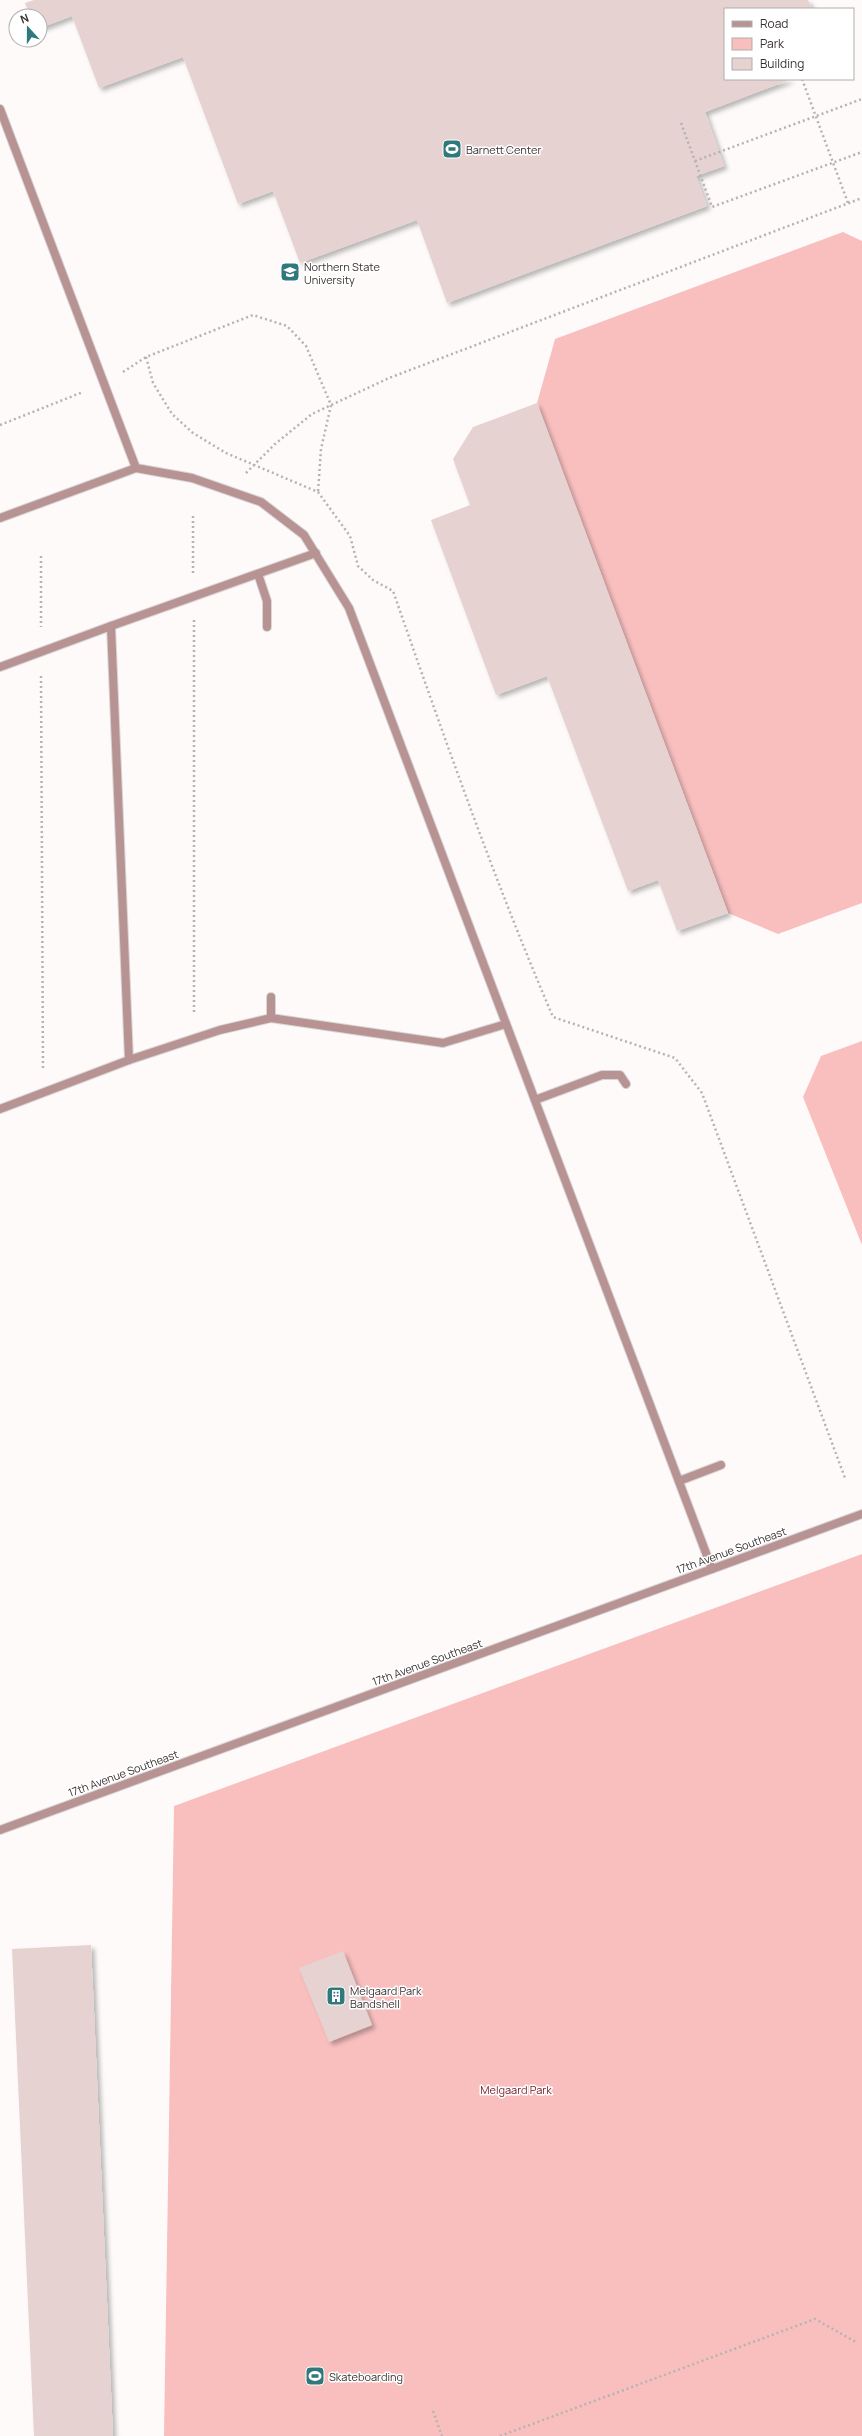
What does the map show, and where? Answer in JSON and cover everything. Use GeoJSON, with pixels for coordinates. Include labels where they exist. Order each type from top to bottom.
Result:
{"type":"FeatureCollection","features":[{"type":"Feature","properties":{"kind":"street"},"geometry":{"type":"LineString","coordinates":[[0,109],[136,468]]}},
{"type":"Feature","properties":{"kind":"street"},"geometry":{"type":"LineString","coordinates":[[0,518],[136,468],[192,478],[261,502],[304,535],[349,608],[712,1569]]}},
{"type":"Feature","properties":{"kind":"street"},"geometry":{"type":"LineString","coordinates":[[0,667],[316,553]]}},
{"type":"Feature","properties":{"kind":"street"},"geometry":{"type":"LineString","coordinates":[[258,574],[267,601],[267,627]]}},
{"type":"Feature","properties":{"kind":"street"},"geometry":{"type":"LineString","coordinates":[[111,626],[129,1060]]}},
{"type":"Feature","properties":{"kind":"street"},"geometry":{"type":"LineString","coordinates":[[271,998],[271,1018]]}},
{"type":"Feature","properties":{"kind":"street"},"geometry":{"type":"LineString","coordinates":[[0,1109],[129,1060],[194,1038],[220,1030],[271,1018],[443,1043],[506,1024]]}},
{"type":"Feature","properties":{"kind":"street"},"geometry":{"type":"LineString","coordinates":[[535,1100],[602,1075],[620,1075],[626,1084]]}},
{"type":"Feature","properties":{"kind":"street"},"geometry":{"type":"LineString","coordinates":[[679,1481],[720,1465]]}},
{"type":"Feature","properties":{"kind":"street","name":"17th Avenue Southeast"},"geometry":{"type":"LineString","coordinates":[[0,1830],[862,1514]]}},
{"type":"Feature","properties":{"kind":"path"},"geometry":{"type":"LineString","coordinates":[[802,80],[848,203]]}},
{"type":"Feature","properties":{"kind":"path"},"geometry":{"type":"LineString","coordinates":[[695,161],[862,99]]}},
{"type":"Feature","properties":{"kind":"path"},"geometry":{"type":"LineString","coordinates":[[681,123],[712,207],[862,152]]}},
{"type":"Feature","properties":{"kind":"path"},"geometry":{"type":"LineString","coordinates":[[246,474],[275,444],[312,414],[389,378],[862,198]]}},
{"type":"Feature","properties":{"kind":"path"},"geometry":{"type":"LineString","coordinates":[[0,425],[104,384],[146,357],[253,315],[286,326],[306,346],[331,405],[321,449],[318,492]]}},
{"type":"Feature","properties":{"kind":"path"},"geometry":{"type":"LineString","coordinates":[[146,357],[153,383],[172,414],[193,433],[226,453],[318,492],[350,536],[358,566],[374,580],[393,591],[460,780],[521,942],[553,1017],[675,1058],[702,1093],[845,1478]]}},
{"type":"Feature","properties":{"kind":"path"},"geometry":{"type":"LineString","coordinates":[[193,516],[194,1038]]}},
{"type":"Feature","properties":{"kind":"path"},"geometry":{"type":"LineString","coordinates":[[41,556],[44,1092]]}},
{"type":"Feature","properties":{"kind":"path"},"geometry":{"type":"LineString","coordinates":[[500,2436],[815,2319],[856,2342]]}},
{"type":"Feature","properties":{"kind":"path"},"geometry":{"type":"LineString","coordinates":[[433,2412],[442,2436]]}},
{"type":"Feature","properties":{"kind":"green space"},"geometry":{"type":"Polygon","coordinates":[[[843,232],[862,241],[862,903],[778,934],[728,913],[537,403],[555,339],[843,232]]]}},
{"type":"Feature","properties":{"kind":"green space"},"geometry":{"type":"Polygon","coordinates":[[[862,1041],[862,1245],[803,1097],[821,1056],[862,1041]]]}},
{"type":"Feature","properties":{"kind":"green space","name":"Melgaard Park"},"geometry":{"type":"Polygon","coordinates":[[[862,1554],[862,2436],[164,2436],[174,1806],[862,1554]]]}},
{"type":"Feature","properties":{"kind":"building","name":"Barnett Center"},"geometry":{"type":"Polygon","coordinates":[[[34,0],[808,0],[812,8],[724,8],[724,80],[789,80],[705,112],[724,166],[696,176],[707,206],[447,303],[417,220],[300,263],[273,191],[238,204],[183,57],[99,88],[72,16],[48,25],[48,8],[27,8],[25,3],[34,0]]]}},
{"type":"Feature","properties":{"kind":"building"},"geometry":{"type":"Polygon","coordinates":[[[537,403],[728,913],[677,931],[658,880],[628,891],[547,676],[496,695],[431,520],[470,505],[453,459],[473,427],[537,403]]]}},
{"type":"Feature","properties":{"kind":"building"},"geometry":{"type":"Polygon","coordinates":[[[91,1945],[113,2436],[34,2436],[12,1949],[91,1945]]]}},
{"type":"Feature","properties":{"kind":"building","name":"Melgaard Park Bandshell"},"geometry":{"type":"Polygon","coordinates":[[[343,1951],[372,2025],[329,2042],[299,1968],[343,1951]]]}},
{"type":"Feature","properties":{"kind":"place","name":"Barnett Center"},"geometry":{"type":"Point","coordinates":[452,149]}},
{"type":"Feature","properties":{"kind":"place","name":"Northern State University"},"geometry":{"type":"Point","coordinates":[290,272]}},
{"type":"Feature","properties":{"kind":"place","name":"Melgaard Park Bandshell"},"geometry":{"type":"Point","coordinates":[336,1996]}},
{"type":"Feature","properties":{"kind":"place","name":"Skateboarding"},"geometry":{"type":"Point","coordinates":[315,2376]}}]}
